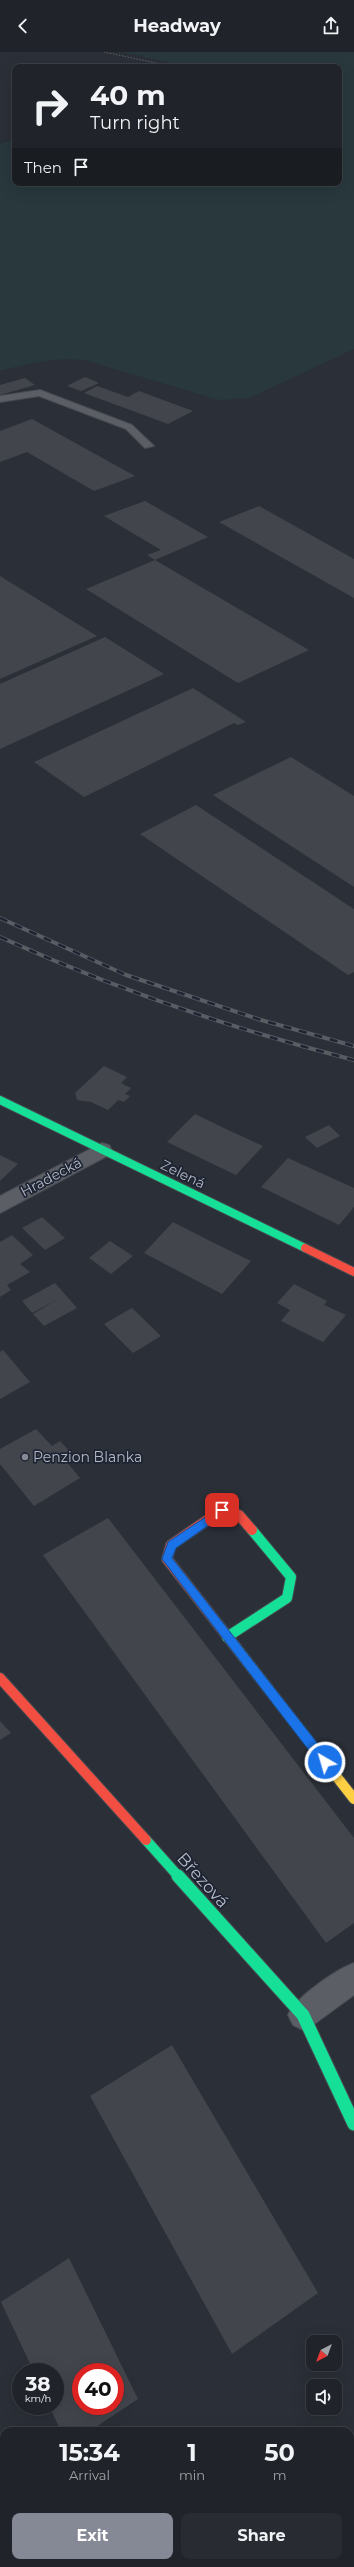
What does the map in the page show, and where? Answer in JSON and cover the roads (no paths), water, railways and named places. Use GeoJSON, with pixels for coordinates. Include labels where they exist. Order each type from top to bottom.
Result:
{"type":"FeatureCollection","features":[{"type":"Feature","properties":{"kind":"street","name":"Zelená"},"geometry":{"type":"LineString","coordinates":[[0,1100],[354,1272]]}},
{"type":"Feature","properties":{"kind":"street","name":"Hradecká"},"geometry":{"type":"LineString","coordinates":[[0,1205],[102,1150]]}},
{"type":"Feature","properties":{"kind":"street"},"geometry":{"type":"LineString","coordinates":[[227,1637],[287,1598],[291,1577],[239,1515],[222,1510],[171,1545],[167,1559],[227,1637],[354,1799]]}},
{"type":"Feature","properties":{"kind":"street","name":"Březová"},"geometry":{"type":"LineString","coordinates":[[0,1678],[303,2015],[354,2124]]}},
{"type":"Feature","properties":{"kind":"street"},"geometry":{"type":"LineString","coordinates":[[303,2015],[354,1977]]}},
{"type":"Feature","properties":{"kind":"lane"},"geometry":{"type":"LineString","coordinates":[[0,399],[40,393],[129,427],[149,446]]}},
{"type":"Feature","properties":{"kind":"railway"},"geometry":{"type":"LineString","coordinates":[[0,918],[126,975],[261,1020],[354,1046]]}},
{"type":"Feature","properties":{"kind":"railway"},"geometry":{"type":"LineString","coordinates":[[0,937],[130,991],[263,1035],[354,1060]]}},
{"type":"Feature","properties":{"kind":"place","name":"Penzion Blanka"},"geometry":{"type":"Point","coordinates":[25,1457]}}]}
